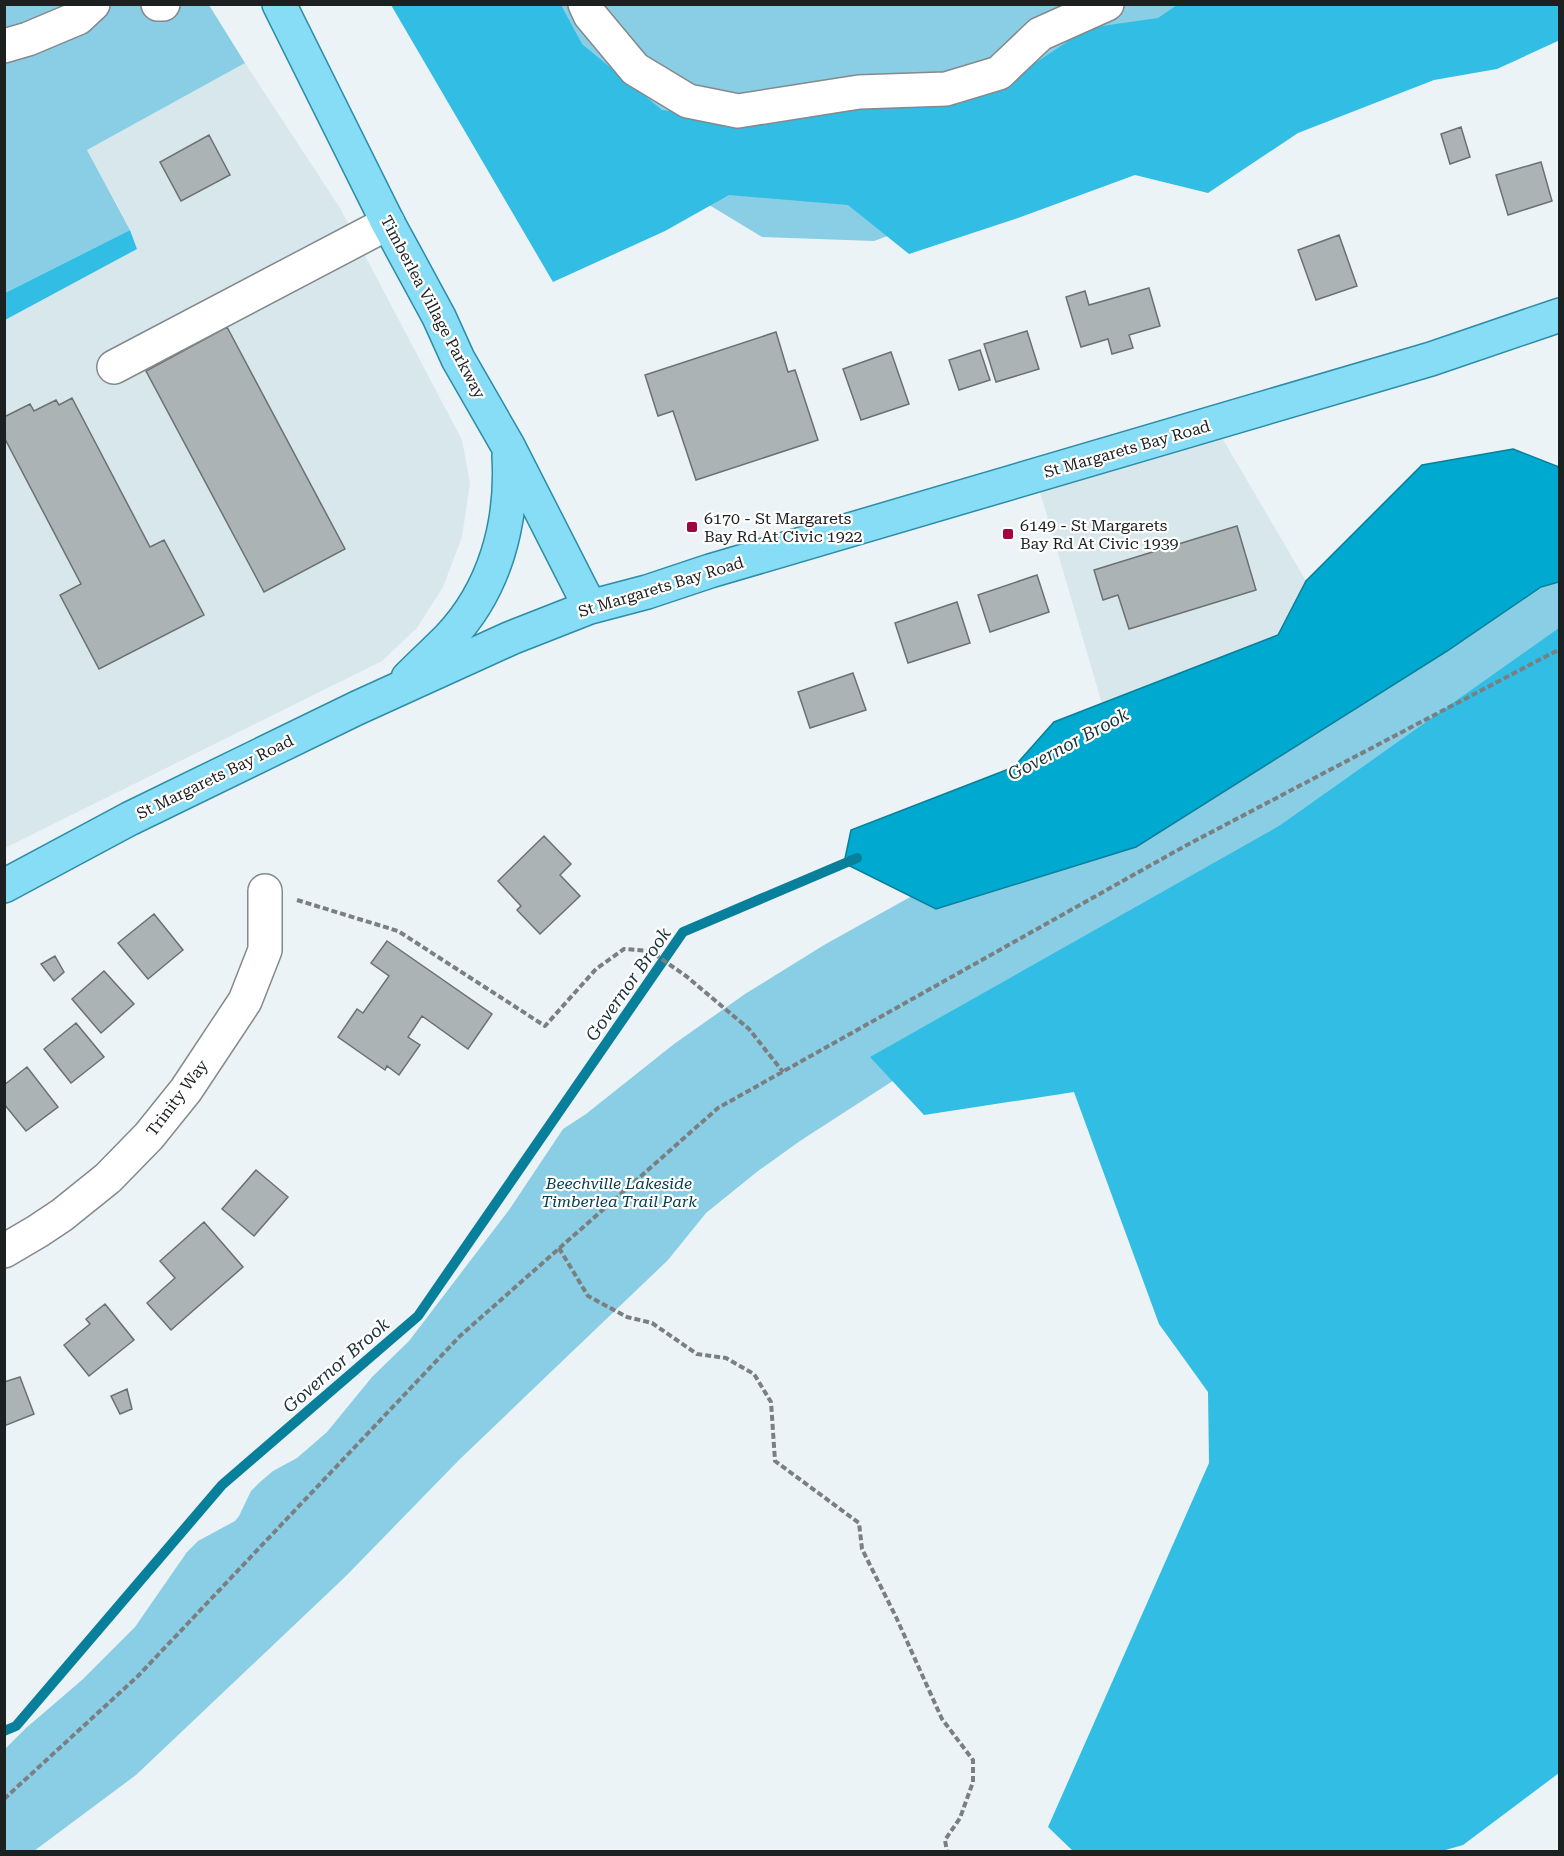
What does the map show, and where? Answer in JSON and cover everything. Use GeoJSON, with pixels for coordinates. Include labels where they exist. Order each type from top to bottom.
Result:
{"type":"FeatureCollection","features":[{"type":"Feature","properties":{"kind":"main road","name":"Timberlea Village Parkway"},"geometry":{"type":"LineString","coordinates":[[279,4],[388,223],[439,317],[458,359],[508,446],[590,608]]}},
{"type":"Feature","properties":{"kind":"main road","name":"St Margarets Bay Road"},"geometry":{"type":"LineString","coordinates":[[4,886],[129,819],[393,692],[511,638],[590,608],[647,592],[710,570],[1431,360],[1560,315]]}},
{"type":"Feature","properties":{"kind":"main road"},"geometry":{"type":"LineString","coordinates":[[393,692],[449,638],[471,611],[488,581],[501,548],[508,515],[510,480],[508,446]]}},
{"type":"Feature","properties":{"kind":"street"},"geometry":{"type":"LineString","coordinates":[[4,46],[28,39],[78,18],[93,4]]}},
{"type":"Feature","properties":{"kind":"street"},"geometry":{"type":"LineString","coordinates":[[585,4],[590,15],[635,69],[688,101],[738,111],[859,92],[946,89],[999,73],[1040,34],[1107,4]]}},
{"type":"Feature","properties":{"kind":"street"},"geometry":{"type":"LineString","coordinates":[[114,367],[388,223]]}},
{"type":"Feature","properties":{"kind":"street","name":"Trinity Way"},"geometry":{"type":"LineString","coordinates":[[4,1251],[62,1215],[108,1178],[149,1136],[186,1090],[245,1001],[249,991],[265,950],[265,891]]}},
{"type":"Feature","properties":{"kind":"path"},"geometry":{"type":"LineString","coordinates":[[4,1799],[138,1676],[460,1336],[718,1108],[1185,846],[1560,649]]}},
{"type":"Feature","properties":{"kind":"path"},"geometry":{"type":"LineString","coordinates":[[265,891],[398,931],[545,1026],[596,969],[624,949],[650,951],[686,976],[750,1029],[783,1072]]}},
{"type":"Feature","properties":{"kind":"path"},"geometry":{"type":"LineString","coordinates":[[559,1248],[588,1296],[627,1317],[652,1323],[698,1354],[726,1358],[754,1374],[771,1402],[775,1461],[859,1523],[862,1549],[896,1617],[942,1719],[973,1760],[973,1782],[960,1818],[945,1840],[947,1851]]}},
{"type":"Feature","properties":{"kind":"shaded area"},"geometry":{"type":"Polygon","coordinates":[[[391,5],[561,5],[582,44],[662,110],[772,124],[881,103],[951,105],[1029,67],[1088,28],[1158,18],[1177,5],[1559,5],[1560,40],[1497,69],[1434,80],[1298,133],[1208,193],[1135,175],[1018,218],[909,254],[848,205],[729,195],[665,231],[553,282],[391,5]]]}},
{"type":"Feature","properties":{"kind":"shaded area"},"geometry":{"type":"Polygon","coordinates":[[[245,63],[340,208],[462,440],[470,483],[462,537],[443,587],[417,628],[382,661],[5,848],[5,320],[137,249],[130,229],[87,150],[245,63]]]}},
{"type":"Feature","properties":{"kind":"shaded area"},"geometry":{"type":"Polygon","coordinates":[[[130,230],[137,249],[5,320],[5,293],[130,230]]]}},
{"type":"Feature","properties":{"kind":"shaded area"},"geometry":{"type":"Polygon","coordinates":[[[1204,407],[1306,581],[1278,635],[1102,704],[1033,468],[1204,407]]]}},
{"type":"Feature","properties":{"kind":"shaded area"},"geometry":{"type":"Polygon","coordinates":[[[1559,628],[1559,1773],[1463,1845],[1442,1851],[1073,1851],[1048,1827],[1209,1463],[1208,1392],[1159,1324],[1074,1092],[924,1115],[870,1057],[1279,826],[1559,628]]]}},
{"type":"Feature","properties":{"kind":"green space"},"geometry":{"type":"Polygon","coordinates":[[[5,5],[209,5],[245,63],[87,150],[130,230],[5,293],[5,5]]]}},
{"type":"Feature","properties":{"kind":"green space"},"geometry":{"type":"Polygon","coordinates":[[[454,5],[1515,5],[874,241],[762,237],[546,106],[454,5]]]}},
{"type":"Feature","properties":{"kind":"green space","name":"Beechville Lakeside Timberlea Trail Park"},"geometry":{"type":"Polygon","coordinates":[[[1559,582],[1559,720],[902,1075],[758,1171],[706,1213],[668,1260],[459,1460],[346,1576],[136,1775],[34,1851],[5,1852],[5,1749],[82,1680],[135,1627],[187,1552],[198,1541],[235,1521],[251,1491],[273,1471],[297,1458],[327,1432],[372,1377],[409,1341],[509,1210],[563,1129],[586,1114],[674,1044],[745,994],[824,945],[912,896],[936,908],[1136,847],[1447,651],[1541,587],[1559,582]]]}},
{"type":"Feature","properties":{"kind":"water"},"geometry":{"type":"Polygon","coordinates":[[[1513,449],[1559,467],[1559,582],[1541,587],[1447,651],[1136,847],[936,909],[844,863],[851,830],[1014,767],[1054,722],[1278,635],[1306,581],[1422,465],[1513,449]]]}},
{"type":"Feature","properties":{"kind":"building"},"geometry":{"type":"Polygon","coordinates":[[[1461,127],[1470,157],[1450,164],[1441,134],[1461,127]]]}},
{"type":"Feature","properties":{"kind":"building"},"geometry":{"type":"Polygon","coordinates":[[[209,135],[230,175],[181,201],[160,162],[209,135]]]}},
{"type":"Feature","properties":{"kind":"building"},"geometry":{"type":"Polygon","coordinates":[[[1541,162],[1552,201],[1508,215],[1496,175],[1541,162]]]}},
{"type":"Feature","properties":{"kind":"building"},"geometry":{"type":"Polygon","coordinates":[[[1339,235],[1357,286],[1316,300],[1298,250],[1339,235]]]}},
{"type":"Feature","properties":{"kind":"building"},"geometry":{"type":"Polygon","coordinates":[[[1149,288],[1160,326],[1129,335],[1133,348],[1112,354],[1108,339],[1081,347],[1066,297],[1085,291],[1089,305],[1149,288]]]}},
{"type":"Feature","properties":{"kind":"building"},"geometry":{"type":"Polygon","coordinates":[[[227,327],[345,549],[264,592],[146,371],[227,327]]]}},
{"type":"Feature","properties":{"kind":"building"},"geometry":{"type":"Polygon","coordinates":[[[1027,331],[1039,369],[996,382],[984,344],[1027,331]]]}},
{"type":"Feature","properties":{"kind":"building"},"geometry":{"type":"Polygon","coordinates":[[[776,332],[788,372],[795,370],[818,440],[696,480],[673,411],[658,416],[645,375],[776,332]]]}},
{"type":"Feature","properties":{"kind":"building"},"geometry":{"type":"Polygon","coordinates":[[[980,350],[990,380],[959,390],[949,360],[980,350]]]}},
{"type":"Feature","properties":{"kind":"building"},"geometry":{"type":"Polygon","coordinates":[[[891,352],[909,404],[861,420],[843,369],[891,352]]]}},
{"type":"Feature","properties":{"kind":"building"},"geometry":{"type":"Polygon","coordinates":[[[72,398],[150,547],[164,540],[204,615],[99,669],[60,595],[81,584],[4,437],[4,417],[30,404],[34,411],[56,400],[59,405],[72,398]]]}},
{"type":"Feature","properties":{"kind":"building"},"geometry":{"type":"Polygon","coordinates":[[[1237,526],[1256,590],[1129,629],[1118,595],[1103,600],[1094,570],[1237,526]]]}},
{"type":"Feature","properties":{"kind":"building"},"geometry":{"type":"Polygon","coordinates":[[[1037,575],[1049,612],[990,632],[978,595],[1037,575]]]}},
{"type":"Feature","properties":{"kind":"building"},"geometry":{"type":"Polygon","coordinates":[[[957,602],[970,643],[908,663],[895,623],[957,602]]]}},
{"type":"Feature","properties":{"kind":"building"},"geometry":{"type":"Polygon","coordinates":[[[853,673],[866,710],[810,728],[798,692],[853,673]]]}},
{"type":"Feature","properties":{"kind":"building"},"geometry":{"type":"Polygon","coordinates":[[[544,836],[571,864],[560,875],[580,896],[540,934],[517,910],[521,906],[498,881],[544,836]]]}},
{"type":"Feature","properties":{"kind":"building"},"geometry":{"type":"Polygon","coordinates":[[[154,914],[183,950],[148,979],[118,943],[154,914]]]}},
{"type":"Feature","properties":{"kind":"building"},"geometry":{"type":"Polygon","coordinates":[[[387,941],[492,1014],[468,1049],[422,1016],[408,1037],[420,1045],[399,1075],[387,1066],[385,1070],[338,1037],[357,1009],[363,1013],[389,976],[371,963],[387,941]]]}},
{"type":"Feature","properties":{"kind":"building"},"geometry":{"type":"Polygon","coordinates":[[[55,956],[64,972],[54,981],[41,964],[55,956]]]}},
{"type":"Feature","properties":{"kind":"building"},"geometry":{"type":"Polygon","coordinates":[[[104,971],[134,1004],[101,1033],[72,999],[104,971]]]}},
{"type":"Feature","properties":{"kind":"building"},"geometry":{"type":"Polygon","coordinates":[[[76,1023],[104,1057],[71,1083],[44,1049],[76,1023]]]}},
{"type":"Feature","properties":{"kind":"building"},"geometry":{"type":"Polygon","coordinates":[[[27,1067],[58,1107],[26,1131],[4,1104],[4,1085],[27,1067]]]}},
{"type":"Feature","properties":{"kind":"building"},"geometry":{"type":"Polygon","coordinates":[[[256,1170],[288,1197],[254,1236],[222,1209],[256,1170]]]}},
{"type":"Feature","properties":{"kind":"building"},"geometry":{"type":"Polygon","coordinates":[[[204,1222],[243,1267],[171,1330],[147,1303],[175,1278],[160,1261],[204,1222]]]}},
{"type":"Feature","properties":{"kind":"building"},"geometry":{"type":"Polygon","coordinates":[[[105,1304],[134,1340],[89,1376],[64,1345],[90,1324],[86,1319],[105,1304]]]}},
{"type":"Feature","properties":{"kind":"building"},"geometry":{"type":"Polygon","coordinates":[[[20,1377],[34,1414],[4,1426],[4,1382],[20,1377]]]}},
{"type":"Feature","properties":{"kind":"building"},"geometry":{"type":"Polygon","coordinates":[[[127,1389],[132,1409],[120,1414],[111,1396],[127,1389]]]}},
{"type":"Feature","properties":{"kind":"waterway","name":"Governor Brook"},"geometry":{"type":"LineString","coordinates":[[4,1731],[16,1726],[222,1485],[418,1316],[683,932],[857,858]]}},
{"type":"Feature","properties":{"kind":"place","name":"6170 - St Margarets Bay Rd At Civic 1922"},"geometry":{"type":"Point","coordinates":[692,527]}},
{"type":"Feature","properties":{"kind":"place","name":"6149 - St Margarets Bay Rd At Civic 1939"},"geometry":{"type":"Point","coordinates":[1008,534]}}]}
